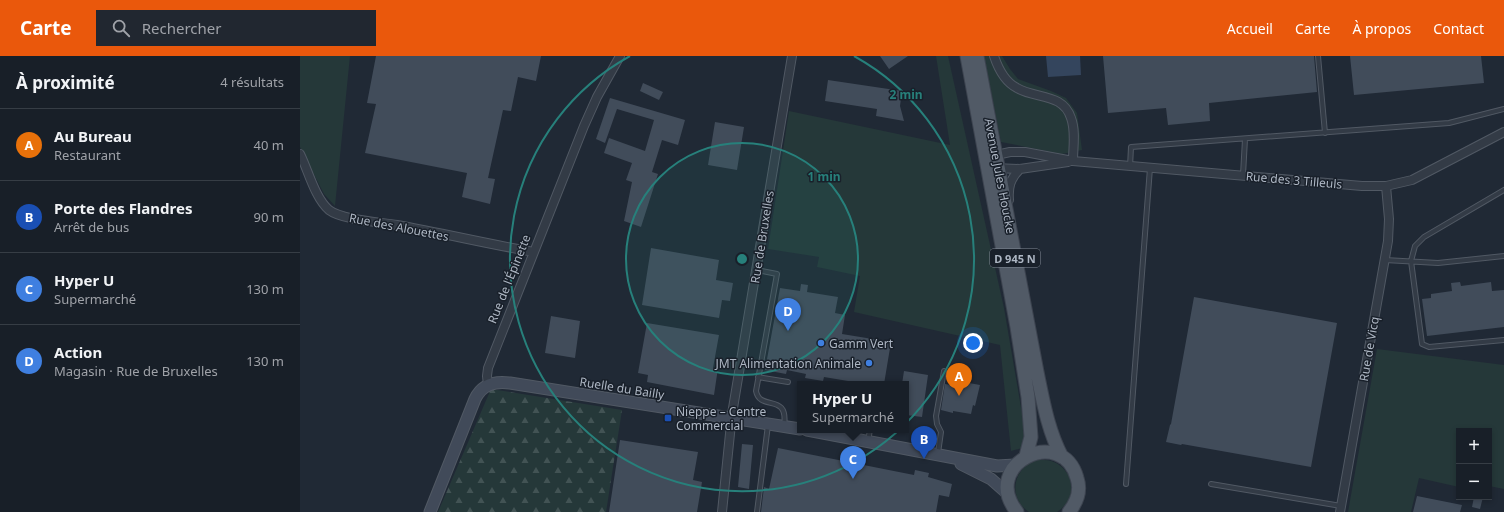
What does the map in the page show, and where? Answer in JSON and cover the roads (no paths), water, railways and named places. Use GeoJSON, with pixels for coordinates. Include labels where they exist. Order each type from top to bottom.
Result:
{"type":"FeatureCollection","features":[{"type":"Feature","properties":{"kind":"main road","name":"Avenue Jules Houcke"},"geometry":{"type":"LineString","coordinates":[[967,56],[1013,247],[1045,411],[1054,441],[1062,458],[1073,469],[1078,484],[1077,500],[1069,512]]}},
{"type":"Feature","properties":{"kind":"main road","name":"Avenue Jules Houcke"},"geometry":{"type":"LineString","coordinates":[[977,56],[1029,403],[1031,437],[1026,456]]}},
{"type":"Feature","properties":{"kind":"main road"},"geometry":{"type":"LineString","coordinates":[[1013,511],[1007,485],[1009,476],[1015,465],[1026,456],[1035,453],[1054,453],[1062,458]]}},
{"type":"Feature","properties":{"kind":"street","name":"Rue de l'Épinette"},"geometry":{"type":"LineString","coordinates":[[488,384],[488,368],[588,117],[620,56]]}},
{"type":"Feature","properties":{"kind":"street","name":"Rue de Bruxelles"},"geometry":{"type":"LineString","coordinates":[[722,512],[732,418],[792,56]]}},
{"type":"Feature","properties":{"kind":"street"},"geometry":{"type":"LineString","coordinates":[[994,56],[1002,73],[1013,86],[1022,91],[1053,99],[1065,107],[1071,116],[1073,127],[1073,161]]}},
{"type":"Feature","properties":{"kind":"street","name":"Rue des 3 Tilleuls"},"geometry":{"type":"LineString","coordinates":[[992,162],[1025,152],[1073,161],[1362,186],[1386,186],[1416,178],[1504,132]]}},
{"type":"Feature","properties":{"kind":"street","name":"Rue des Alouettes"},"geometry":{"type":"LineString","coordinates":[[300,154],[318,194],[327,208],[335,213],[347,217],[534,252]]}},
{"type":"Feature","properties":{"kind":"street","name":"Rue des 3 Tilleuls"},"geometry":{"type":"LineString","coordinates":[[992,162],[1020,169],[1073,161]]}},
{"type":"Feature","properties":{"kind":"street"},"geometry":{"type":"LineString","coordinates":[[1013,247],[1013,224],[1009,188],[1012,179],[1020,169]]}},
{"type":"Feature","properties":{"kind":"street","name":"Rue de Vicq"},"geometry":{"type":"LineString","coordinates":[[1341,509],[1390,225],[1386,186]]}},
{"type":"Feature","properties":{"kind":"street","name":"Ruelle du Bailly"},"geometry":{"type":"LineString","coordinates":[[488,384],[501,382],[510,383],[797,428]]}},
{"type":"Feature","properties":{"kind":"street"},"geometry":{"type":"LineString","coordinates":[[430,512],[475,399],[480,390],[488,384]]}},
{"type":"Feature","properties":{"kind":"street"},"geometry":{"type":"LineString","coordinates":[[838,433],[869,436],[942,457],[997,466],[1015,465]]}},
{"type":"Feature","properties":{"kind":"street"},"geometry":{"type":"LineString","coordinates":[[942,457],[986,476],[1008,494]]}},
{"type":"Feature","properties":{"kind":"lane"},"geometry":{"type":"LineString","coordinates":[[1318,56],[1325,133]]}},
{"type":"Feature","properties":{"kind":"lane"},"geometry":{"type":"LineString","coordinates":[[1130,166],[1132,147],[1450,123],[1504,109]]}},
{"type":"Feature","properties":{"kind":"lane"},"geometry":{"type":"LineString","coordinates":[[1243,176],[1245,139]]}},
{"type":"Feature","properties":{"kind":"lane"},"geometry":{"type":"LineString","coordinates":[[1126,484],[1150,168]]}},
{"type":"Feature","properties":{"kind":"lane"},"geometry":{"type":"LineString","coordinates":[[1504,190],[1424,237],[1415,246],[1411,261],[1422,344],[1429,347],[1504,340]]}},
{"type":"Feature","properties":{"kind":"lane"},"geometry":{"type":"LineString","coordinates":[[1385,260],[1438,263],[1504,256]]}},
{"type":"Feature","properties":{"kind":"lane"},"geometry":{"type":"LineString","coordinates":[[757,270],[777,274],[756,395],[760,400],[777,404],[783,409],[785,414],[784,426]]}},
{"type":"Feature","properties":{"kind":"lane"},"geometry":{"type":"LineString","coordinates":[[942,457],[941,432],[937,424],[936,416],[944,371]]}},
{"type":"Feature","properties":{"kind":"lane"},"geometry":{"type":"LineString","coordinates":[[758,377],[788,382]]}},
{"type":"Feature","properties":{"kind":"lane"},"geometry":{"type":"LineString","coordinates":[[757,512],[768,424]]}},
{"type":"Feature","properties":{"kind":"lane"},"geometry":{"type":"LineString","coordinates":[[1211,484],[1341,509]]}},
{"type":"Feature","properties":{"kind":"water"},"geometry":{"type":"Polygon","coordinates":[[[1046,56],[1080,56],[1081,75],[1048,77],[1046,56]]]}},
{"type":"Feature","properties":{"kind":"place","name":"Action"},"geometry":{"type":"Point","coordinates":[788,331]}},
{"type":"Feature","properties":{"kind":"place","name":"Gamm Vert"},"geometry":{"type":"Point","coordinates":[821,343]}},
{"type":"Feature","properties":{"kind":"place","name":"JMT Alimentation Animale"},"geometry":{"type":"Point","coordinates":[869,363]}},
{"type":"Feature","properties":{"kind":"place","name":"Au Bureau"},"geometry":{"type":"Point","coordinates":[959,396]}},
{"type":"Feature","properties":{"kind":"place","name":"Nieppe – Centre Commercial"},"geometry":{"type":"Point","coordinates":[668,418]}},
{"type":"Feature","properties":{"kind":"place","name":"Porte des Flandres"},"geometry":{"type":"Point","coordinates":[924,459]}},
{"type":"Feature","properties":{"kind":"place","name":"Hyper U"},"geometry":{"type":"Point","coordinates":[853,479]}}]}
